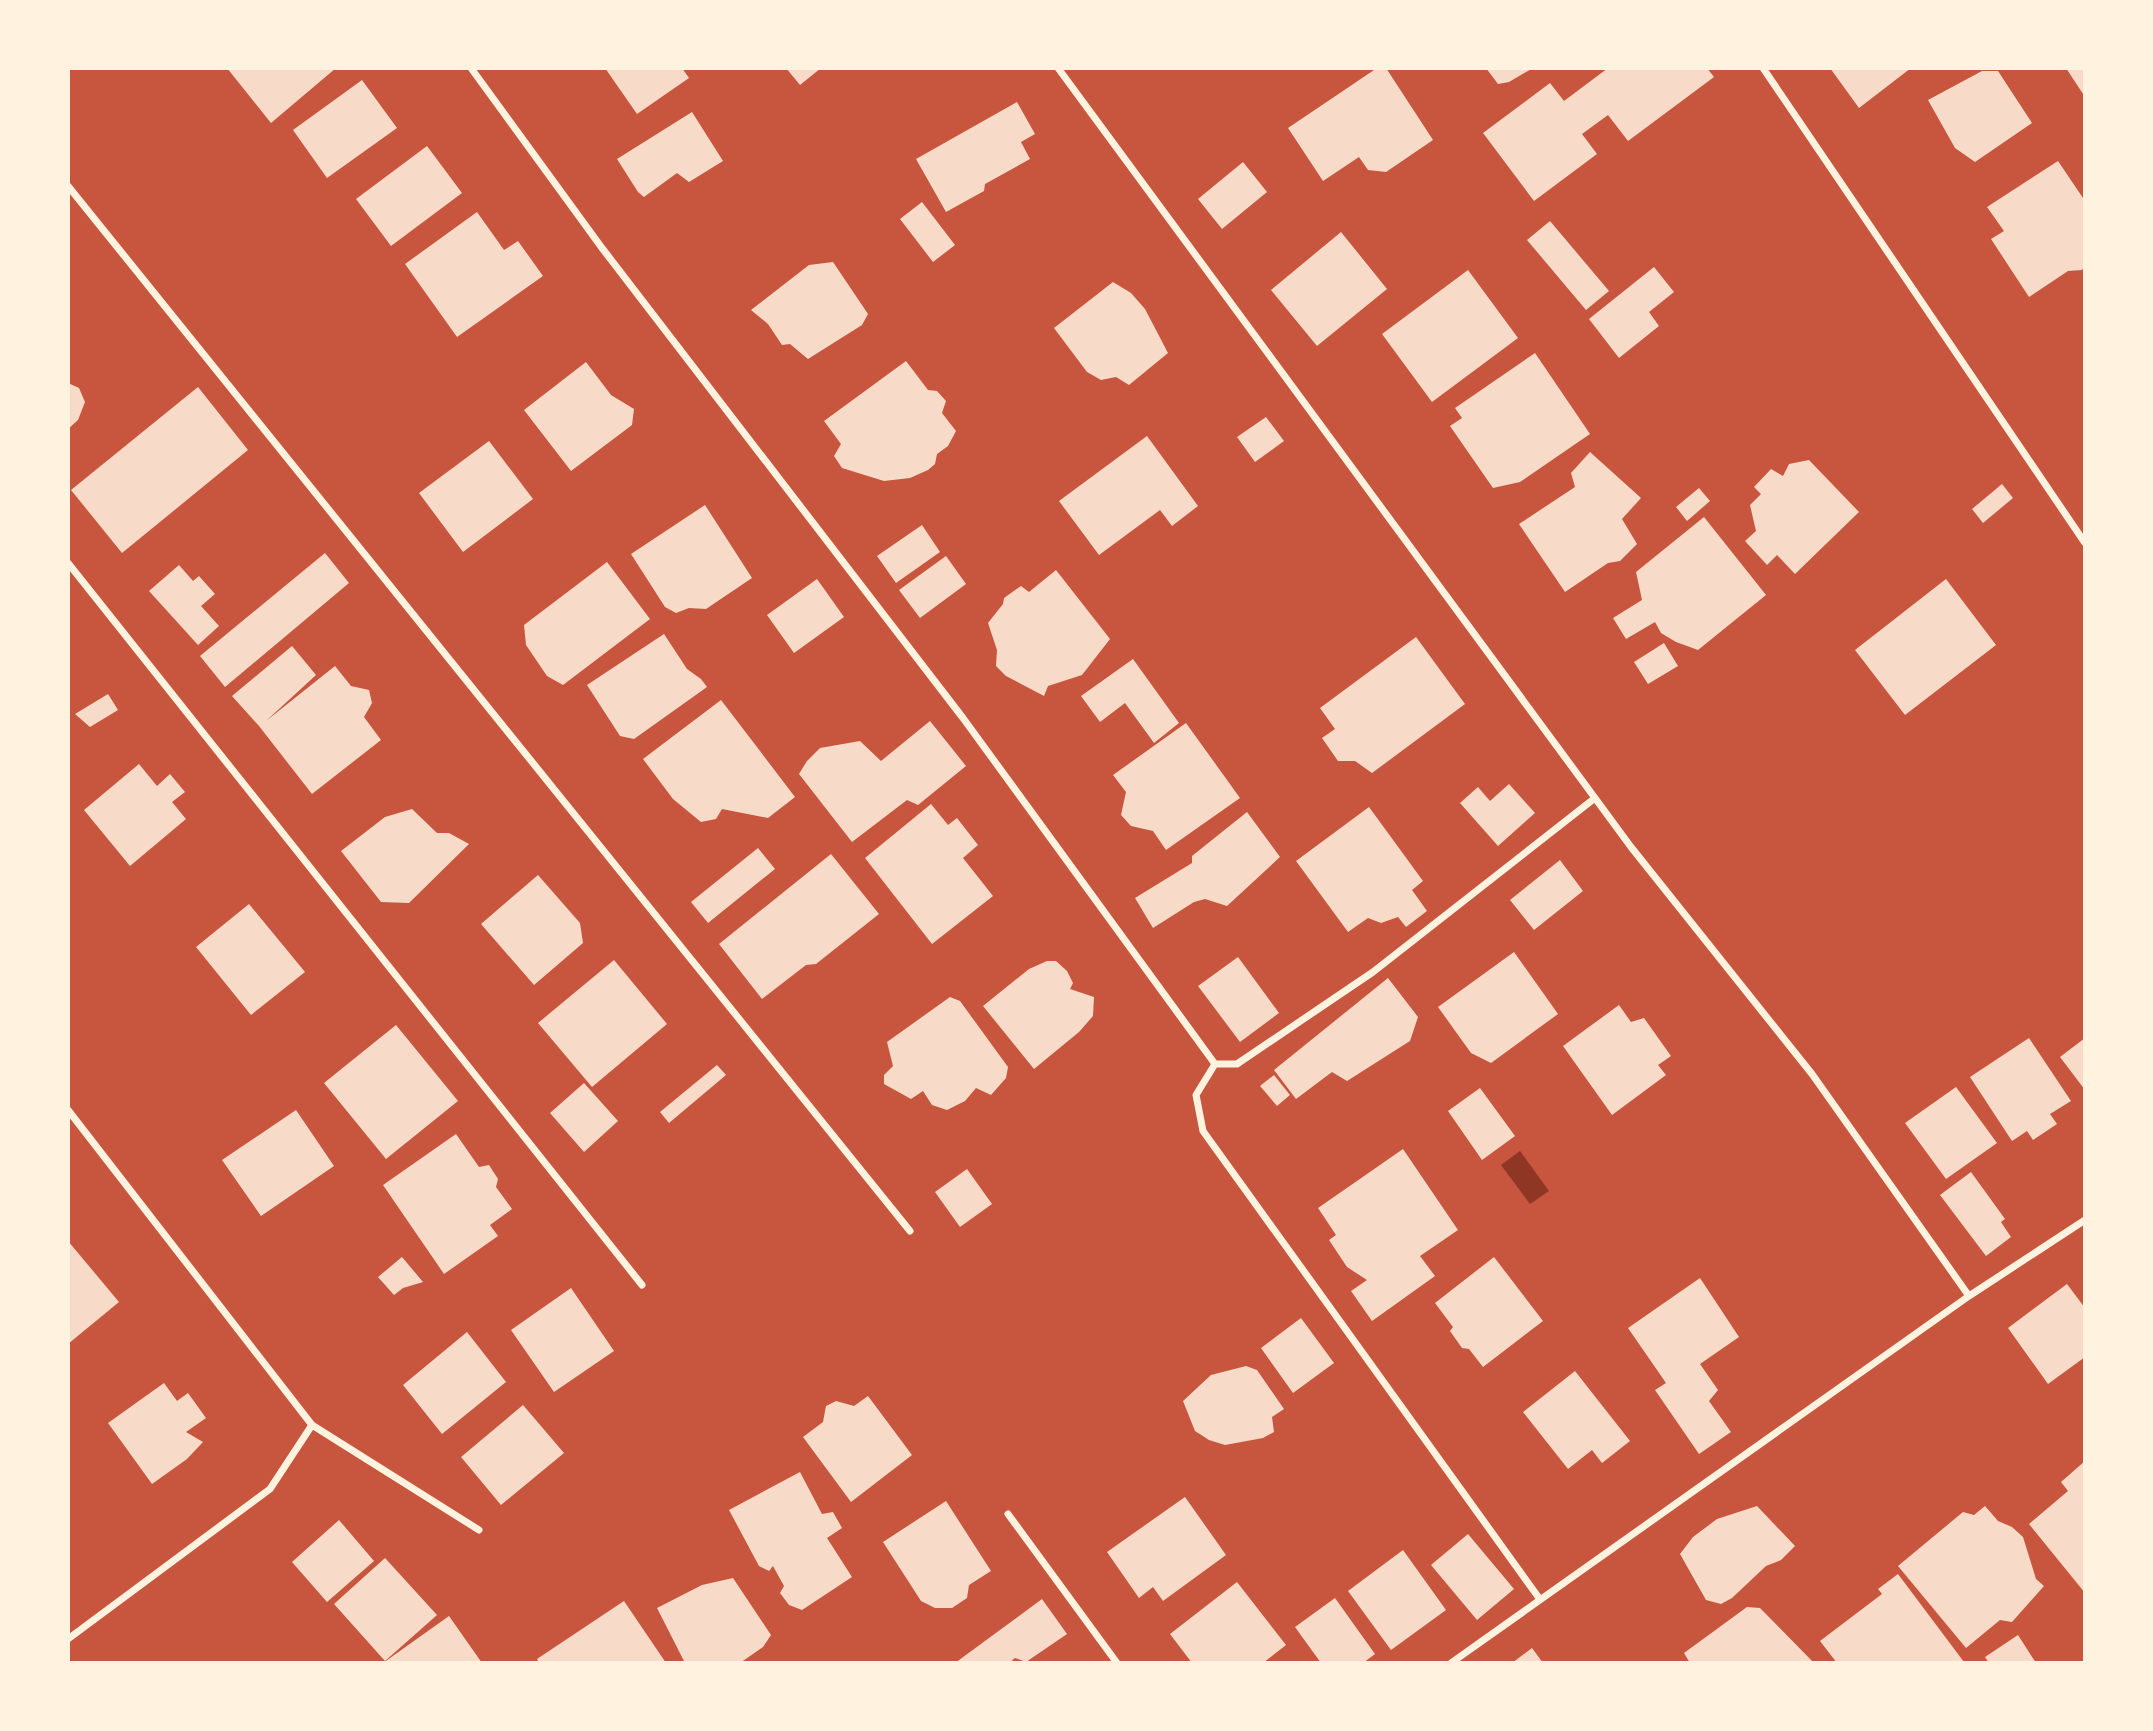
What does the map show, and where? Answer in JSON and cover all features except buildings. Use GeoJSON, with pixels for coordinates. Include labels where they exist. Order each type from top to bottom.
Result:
{"type":"FeatureCollection","features":[{"type":"Feature","properties":{"kind":"street"},"geometry":{"type":"LineString","coordinates":[[471,68],[602,248],[963,718],[1215,1063]]}},
{"type":"Feature","properties":{"kind":"street"},"geometry":{"type":"LineString","coordinates":[[1058,68],[1595,799],[1812,1074],[1969,1296]]}},
{"type":"Feature","properties":{"kind":"street"},"geometry":{"type":"LineString","coordinates":[[1763,68],[2085,543]]}},
{"type":"Feature","properties":{"kind":"street"},"geometry":{"type":"LineString","coordinates":[[68,186],[910,1231]]}},
{"type":"Feature","properties":{"kind":"street"},"geometry":{"type":"LineString","coordinates":[[68,563],[642,1285]]}},
{"type":"Feature","properties":{"kind":"street"},"geometry":{"type":"LineString","coordinates":[[1215,1063],[1237,1064],[1373,972],[1595,799]]}},
{"type":"Feature","properties":{"kind":"street"},"geometry":{"type":"LineString","coordinates":[[1215,1063],[1196,1096],[1203,1131],[1539,1598]]}},
{"type":"Feature","properties":{"kind":"street"},"geometry":{"type":"LineString","coordinates":[[68,1110],[312,1425],[479,1530]]}},
{"type":"Feature","properties":{"kind":"street"},"geometry":{"type":"LineString","coordinates":[[1451,1663],[1539,1598],[1969,1296],[2085,1220]]}},
{"type":"Feature","properties":{"kind":"street"},"geometry":{"type":"LineString","coordinates":[[68,1639],[270,1489],[312,1425]]}},
{"type":"Feature","properties":{"kind":"street"},"geometry":{"type":"LineString","coordinates":[[1008,1514],[1117,1663]]}},
{"type":"Feature","properties":{"kind":"shaded area"},"geometry":{"type":"Polygon","coordinates":[[[1520,1151],[1549,1191],[1530,1204],[1501,1165],[1520,1151]]]}}]}
